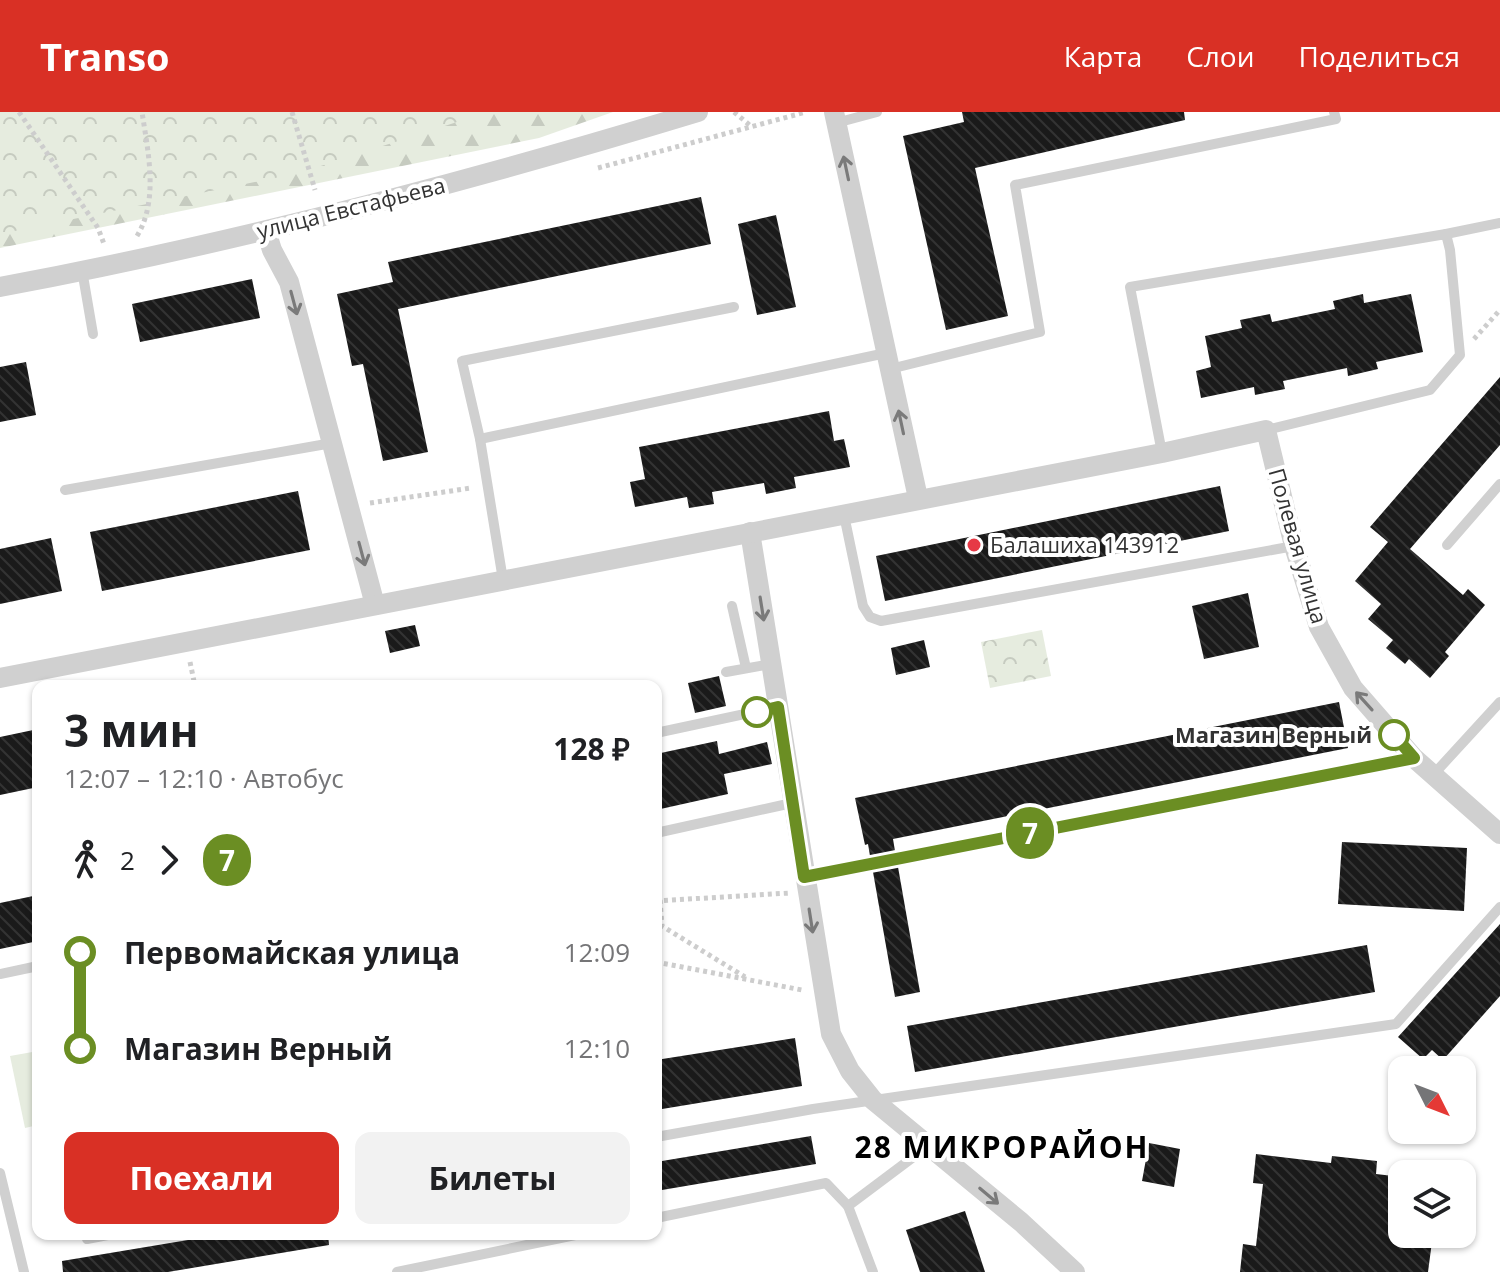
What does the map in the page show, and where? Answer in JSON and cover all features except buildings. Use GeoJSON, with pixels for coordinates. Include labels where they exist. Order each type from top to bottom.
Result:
{"type":"FeatureCollection","features":[{"type":"Feature","properties":{"kind":"street","name":"улица Евстафьева"},"geometry":{"type":"LineString","coordinates":[[0,287],[266,231],[549,157],[698,112]]}},
{"type":"Feature","properties":{"kind":"street"},"geometry":{"type":"LineString","coordinates":[[835,118],[918,498]]}},
{"type":"Feature","properties":{"kind":"street"},"geometry":{"type":"LineString","coordinates":[[266,231],[289,282],[375,605]]}},
{"type":"Feature","properties":{"kind":"street"},"geometry":{"type":"LineString","coordinates":[[0,678],[1162,453],[1266,430]]}},
{"type":"Feature","properties":{"kind":"street","name":"Полевая улица"},"geometry":{"type":"LineString","coordinates":[[1266,430],[1294,546],[1319,627],[1353,688],[1414,758],[1500,834]]}},
{"type":"Feature","properties":{"kind":"street"},"geometry":{"type":"LineString","coordinates":[[750,532],[831,1034],[850,1071],[873,1100],[1021,1222],[1075,1272]]}},
{"type":"Feature","properties":{"kind":"lane"},"geometry":{"type":"LineString","coordinates":[[835,118],[877,112]]}},
{"type":"Feature","properties":{"kind":"lane"},"geometry":{"type":"LineString","coordinates":[[480,439],[1040,332],[1015,185],[1336,119],[1334,112]]}},
{"type":"Feature","properties":{"kind":"lane"},"geometry":{"type":"LineString","coordinates":[[1162,453],[1130,287],[1500,223]]}},
{"type":"Feature","properties":{"kind":"lane"},"geometry":{"type":"LineString","coordinates":[[1266,430],[1430,390],[1460,355],[1446,234]]}},
{"type":"Feature","properties":{"kind":"lane"},"geometry":{"type":"LineString","coordinates":[[82,270],[93,334]]}},
{"type":"Feature","properties":{"kind":"lane"},"geometry":{"type":"LineString","coordinates":[[503,580],[480,439],[462,361],[734,307]]}},
{"type":"Feature","properties":{"kind":"lane"},"geometry":{"type":"LineString","coordinates":[[65,490],[332,443]]}},
{"type":"Feature","properties":{"kind":"lane"},"geometry":{"type":"LineString","coordinates":[[1447,545],[1500,484]]}},
{"type":"Feature","properties":{"kind":"lane"},"geometry":{"type":"LineString","coordinates":[[843,513],[863,606],[870,617],[881,621],[1294,546]]}},
{"type":"Feature","properties":{"kind":"lane"},"geometry":{"type":"LineString","coordinates":[[732,606],[746,668]]}},
{"type":"Feature","properties":{"kind":"lane"},"geometry":{"type":"LineString","coordinates":[[726,672],[771,664]]}},
{"type":"Feature","properties":{"kind":"lane"},"geometry":{"type":"LineString","coordinates":[[1433,775],[1500,702]]}},
{"type":"Feature","properties":{"kind":"lane"},"geometry":{"type":"LineString","coordinates":[[662,732],[778,707]]}},
{"type":"Feature","properties":{"kind":"lane"},"geometry":{"type":"LineString","coordinates":[[805,885],[1414,758]]}},
{"type":"Feature","properties":{"kind":"lane"},"geometry":{"type":"LineString","coordinates":[[662,832],[792,803]]}},
{"type":"Feature","properties":{"kind":"lane"},"geometry":{"type":"LineString","coordinates":[[662,1136],[873,1100],[1396,1024],[1500,907]]}},
{"type":"Feature","properties":{"kind":"lane"},"geometry":{"type":"LineString","coordinates":[[0,974],[32,967]]}},
{"type":"Feature","properties":{"kind":"lane"},"geometry":{"type":"LineString","coordinates":[[848,1206],[928,1146]]}},
{"type":"Feature","properties":{"kind":"lane"},"geometry":{"type":"LineString","coordinates":[[0,1173],[24,1272]]}},
{"type":"Feature","properties":{"kind":"lane"},"geometry":{"type":"LineString","coordinates":[[662,1217],[826,1183],[848,1206],[873,1272]]}},
{"type":"Feature","properties":{"kind":"lane"},"geometry":{"type":"LineString","coordinates":[[397,1272],[551,1240]]}},
{"type":"Feature","properties":{"kind":"path"},"geometry":{"type":"LineString","coordinates":[[19,112],[98,228],[112,263],[124,256],[142,228],[150,192],[142,112]]}},
{"type":"Feature","properties":{"kind":"path"},"geometry":{"type":"LineString","coordinates":[[292,112],[315,190]]}},
{"type":"Feature","properties":{"kind":"path"},"geometry":{"type":"LineString","coordinates":[[734,112],[753,127]]}},
{"type":"Feature","properties":{"kind":"path"},"geometry":{"type":"LineString","coordinates":[[1460,355],[1500,310]]}},
{"type":"Feature","properties":{"kind":"path"},"geometry":{"type":"LineString","coordinates":[[349,507],[488,485]]}},
{"type":"Feature","properties":{"kind":"path"},"geometry":{"type":"LineString","coordinates":[[662,900],[805,885]]}},
{"type":"Feature","properties":{"kind":"path"},"geometry":{"type":"LineString","coordinates":[[662,926],[750,980]]}},
{"type":"Feature","properties":{"kind":"path"},"geometry":{"type":"LineString","coordinates":[[662,963],[823,994]]}},
{"type":"Feature","properties":{"kind":"green space"},"geometry":{"type":"Polygon","coordinates":[[[0,112],[613,112],[539,138],[0,248],[0,112]]]}},
{"type":"Feature","properties":{"kind":"green space"},"geometry":{"type":"Polygon","coordinates":[[[0,112],[488,112],[299,173],[0,234],[0,112]]]}},
{"type":"Feature","properties":{"kind":"green space"},"geometry":{"type":"Polygon","coordinates":[[[1042,630],[1051,676],[990,688],[981,642],[1042,630]]]}},
{"type":"Feature","properties":{"kind":"green space"},"geometry":{"type":"Polygon","coordinates":[[[32,1052],[32,1126],[25,1128],[10,1056],[32,1052]]]}},
{"type":"Feature","properties":{"kind":"bus line","name":"7"},"geometry":{"type":"LineString","coordinates":[[757,712],[778,707],[804,877],[1414,758],[1394,735]]}},
{"type":"Feature","properties":{"kind":"place","name":"Балашиха 143912"},"geometry":{"type":"Point","coordinates":[974,545]}},
{"type":"Feature","properties":{"kind":"place","name":"Магазин Верный"},"geometry":{"type":"Point","coordinates":[1394,735]}},
{"type":"Feature","properties":{"kind":"district","name":"28 МИКРОРАЙОН"},"geometry":{"type":"Point","coordinates":[1002,1148]}}]}
